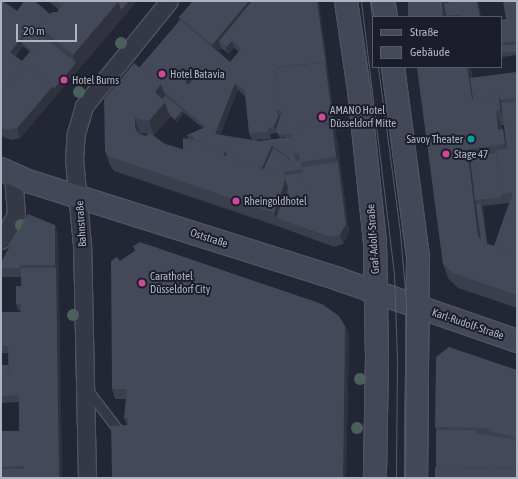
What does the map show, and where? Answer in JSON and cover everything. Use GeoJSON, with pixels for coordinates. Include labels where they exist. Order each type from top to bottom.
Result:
{"type":"FeatureCollection","features":[{"type":"Feature","properties":{"kind":"main road","name":"Graf-Adolf-Straße"},"geometry":{"type":"LineString","coordinates":[[346,1],[360,90],[375,243],[375,478]]}},
{"type":"Feature","properties":{"kind":"main road"},"geometry":{"type":"LineString","coordinates":[[383,1],[386,16]]}},
{"type":"Feature","properties":{"kind":"main road"},"geometry":{"type":"LineString","coordinates":[[393,68],[416,234],[418,307],[416,478]]}},
{"type":"Feature","properties":{"kind":"main road","name":"Oststraße"},"geometry":{"type":"LineString","coordinates":[[7,172],[418,307]]}},
{"type":"Feature","properties":{"kind":"main road","name":"Karl-Rudolf-Straße"},"geometry":{"type":"LineString","coordinates":[[418,307],[517,341]]}},
{"type":"Feature","properties":{"kind":"street","name":"Bahnstraße"},"geometry":{"type":"LineString","coordinates":[[88,478],[79,196],[74,159],[76,133],[84,106],[169,1]]}},
{"type":"Feature","properties":{"kind":"street"},"geometry":{"type":"LineString","coordinates":[[1,240],[16,215],[7,172]]}},
{"type":"Feature","properties":{"kind":"lane"},"geometry":{"type":"LineString","coordinates":[[86,387],[122,435]]}},
{"type":"Feature","properties":{"kind":"building"},"geometry":{"type":"Polygon","coordinates":[[[1,1],[17,11],[24,1],[35,1],[50,14],[39,26],[42,34],[32,25],[10,52],[22,61],[43,36],[76,63],[54,89],[53,86],[26,64],[1,91],[1,1]]]}},
{"type":"Feature","properties":{"kind":"building"},"geometry":{"type":"Polygon","coordinates":[[[56,1],[63,1],[62,6],[56,1]]]}},
{"type":"Feature","properties":{"kind":"building"},"geometry":{"type":"Polygon","coordinates":[[[118,1],[129,1],[121,10],[118,1]]]}},
{"type":"Feature","properties":{"kind":"building"},"geometry":{"type":"Polygon","coordinates":[[[193,1],[249,1],[212,45],[179,17],[193,1]]]}},
{"type":"Feature","properties":{"kind":"building"},"geometry":{"type":"Polygon","coordinates":[[[252,1],[317,1],[326,65],[325,62],[275,68],[278,93],[274,95],[278,116],[274,127],[268,128],[268,132],[249,133],[245,90],[235,83],[215,134],[259,141],[291,137],[293,153],[296,161],[300,161],[302,169],[284,172],[290,158],[272,145],[262,168],[227,157],[225,151],[194,140],[194,137],[187,135],[206,127],[164,92],[161,84],[140,67],[180,20],[230,62],[241,49],[232,41],[226,47],[219,41],[252,1]],[[192,73],[185,82],[189,85],[196,77],[192,73]]]}},
{"type":"Feature","properties":{"kind":"building"},"geometry":{"type":"Polygon","coordinates":[[[408,1],[442,1],[442,16],[408,16],[408,1]]]}},
{"type":"Feature","properties":{"kind":"building"},"geometry":{"type":"Polygon","coordinates":[[[477,1],[480,16],[446,15],[444,3],[477,1]]]}},
{"type":"Feature","properties":{"kind":"building"},"geometry":{"type":"Polygon","coordinates":[[[503,1],[517,1],[517,41],[502,43],[502,20],[506,19],[503,1]]]}},
{"type":"Feature","properties":{"kind":"building"},"geometry":{"type":"Polygon","coordinates":[[[62,2],[118,2],[73,55],[39,26],[52,12],[57,12],[64,3],[62,2]]]}},
{"type":"Feature","properties":{"kind":"building"},"geometry":{"type":"Polygon","coordinates":[[[33,28],[42,37],[31,50],[20,41],[33,28]]]}},
{"type":"Feature","properties":{"kind":"building"},"geometry":{"type":"Polygon","coordinates":[[[502,45],[517,45],[517,52],[502,52],[502,45]]]}},
{"type":"Feature","properties":{"kind":"building"},"geometry":{"type":"Polygon","coordinates":[[[325,62],[334,129],[332,124],[290,129],[291,134],[284,135],[281,111],[276,110],[274,95],[278,93],[275,68],[325,62]]]}},
{"type":"Feature","properties":{"kind":"building"},"geometry":{"type":"Polygon","coordinates":[[[134,63],[161,84],[155,92],[165,102],[149,121],[135,118],[135,128],[138,133],[146,136],[150,133],[165,144],[189,151],[192,140],[225,151],[223,155],[284,176],[285,181],[274,213],[108,156],[105,151],[104,99],[134,63]]]}},
{"type":"Feature","properties":{"kind":"building"},"geometry":{"type":"Polygon","coordinates":[[[26,64],[53,86],[17,128],[7,130],[1,128],[1,91],[26,64]]]}},
{"type":"Feature","properties":{"kind":"building"},"geometry":{"type":"Polygon","coordinates":[[[417,68],[467,68],[472,99],[499,95],[500,110],[496,111],[498,130],[503,129],[505,144],[467,149],[478,236],[484,243],[517,252],[517,295],[453,273],[443,264],[417,68]]]}},
{"type":"Feature","properties":{"kind":"building"},"geometry":{"type":"Polygon","coordinates":[[[517,72],[517,98],[500,100],[499,95],[473,99],[470,78],[517,72]]]}},
{"type":"Feature","properties":{"kind":"building"},"geometry":{"type":"Polygon","coordinates":[[[193,77],[195,78],[191,86],[189,85],[193,77]]]}},
{"type":"Feature","properties":{"kind":"building"},"geometry":{"type":"Polygon","coordinates":[[[165,96],[183,110],[175,119],[168,112],[165,102],[162,99],[165,96]]]}},
{"type":"Feature","properties":{"kind":"building"},"geometry":{"type":"Polygon","coordinates":[[[517,101],[517,148],[507,149],[501,103],[517,101]]]}},
{"type":"Feature","properties":{"kind":"building"},"geometry":{"type":"Polygon","coordinates":[[[280,117],[282,117],[284,134],[279,134],[276,130],[280,117]]]}},
{"type":"Feature","properties":{"kind":"building"},"geometry":{"type":"Polygon","coordinates":[[[332,124],[336,157],[300,162],[299,153],[293,153],[290,129],[332,124]]]}},
{"type":"Feature","properties":{"kind":"building"},"geometry":{"type":"Polygon","coordinates":[[[183,138],[194,140],[192,140],[189,151],[183,150],[183,138]]]}},
{"type":"Feature","properties":{"kind":"building"},"geometry":{"type":"Polygon","coordinates":[[[273,148],[289,159],[284,172],[285,175],[303,173],[307,207],[286,200],[288,187],[284,176],[264,169],[273,148]]]}},
{"type":"Feature","properties":{"kind":"building"},"geometry":{"type":"Polygon","coordinates":[[[517,148],[517,252],[494,246],[513,193],[501,194],[496,150],[517,148]]]}},
{"type":"Feature","properties":{"kind":"building"},"geometry":{"type":"Polygon","coordinates":[[[496,153],[502,197],[475,200],[470,157],[496,153]]]}},
{"type":"Feature","properties":{"kind":"building"},"geometry":{"type":"Polygon","coordinates":[[[338,162],[346,224],[340,235],[331,237],[276,218],[283,199],[307,207],[302,167],[338,162]]]}},
{"type":"Feature","properties":{"kind":"building"},"geometry":{"type":"Polygon","coordinates":[[[481,203],[487,244],[481,240],[476,204],[481,203]]]}},
{"type":"Feature","properties":{"kind":"building"},"geometry":{"type":"Polygon","coordinates":[[[28,214],[55,225],[55,265],[20,265],[20,268],[1,268],[1,262],[28,214]]]}},
{"type":"Feature","properties":{"kind":"building"},"geometry":{"type":"Polygon","coordinates":[[[140,242],[322,304],[339,316],[345,326],[343,478],[112,478],[111,426],[128,425],[128,418],[124,418],[127,389],[112,389],[111,261],[117,257],[120,261],[136,250],[133,246],[140,242]]]}},
{"type":"Feature","properties":{"kind":"building"},"geometry":{"type":"Polygon","coordinates":[[[21,268],[56,268],[59,478],[24,478],[24,466],[1,467],[1,431],[19,431],[19,395],[1,396],[1,376],[9,375],[8,346],[1,346],[1,312],[21,312],[21,304],[16,304],[16,286],[21,286],[21,268]]]}},
{"type":"Feature","properties":{"kind":"building"},"geometry":{"type":"Polygon","coordinates":[[[449,347],[517,370],[517,442],[513,437],[488,431],[489,428],[435,427],[436,357],[449,347]]]}},
{"type":"Feature","properties":{"kind":"building"},"geometry":{"type":"Polygon","coordinates":[[[1,365],[8,365],[9,375],[1,376],[1,365]]]}},
{"type":"Feature","properties":{"kind":"building"},"geometry":{"type":"Polygon","coordinates":[[[436,430],[476,430],[476,433],[514,439],[517,443],[517,468],[436,467],[436,430]]]}},
{"type":"Feature","properties":{"kind":"building"},"geometry":{"type":"Polygon","coordinates":[[[435,467],[517,468],[517,478],[435,478],[435,467]]]}},
{"type":"Feature","properties":{"kind":"building"},"geometry":{"type":"Polygon","coordinates":[[[1,469],[24,469],[24,478],[1,478],[1,469]]]}},
{"type":"Feature","properties":{"kind":"tram line"},"geometry":{"type":"LineString","coordinates":[[361,1],[394,274],[397,359],[396,478]]}},
{"type":"Feature","properties":{"kind":"tram line"},"geometry":{"type":"LineString","coordinates":[[370,1],[372,18]]}},
{"type":"Feature","properties":{"kind":"tram line"},"geometry":{"type":"LineString","coordinates":[[378,68],[400,232],[406,302],[405,478]]}},
{"type":"Feature","properties":{"kind":"place","name":"Hotel Batavia"},"geometry":{"type":"Point","coordinates":[162,74]}},
{"type":"Feature","properties":{"kind":"place","name":"Hotel Burns"},"geometry":{"type":"Point","coordinates":[64,80]}},
{"type":"Feature","properties":{"kind":"place","name":"AMANO Hotel Düsseldorf Mitte"},"geometry":{"type":"Point","coordinates":[322,117]}},
{"type":"Feature","properties":{"kind":"place","name":"Savoy Theater"},"geometry":{"type":"Point","coordinates":[471,139]}},
{"type":"Feature","properties":{"kind":"place","name":"Stage 47"},"geometry":{"type":"Point","coordinates":[446,154]}},
{"type":"Feature","properties":{"kind":"place","name":"Rheingoldhotel"},"geometry":{"type":"Point","coordinates":[236,201]}},
{"type":"Feature","properties":{"kind":"place","name":"Carathotel Düsseldorf City"},"geometry":{"type":"Point","coordinates":[142,283]}}]}
